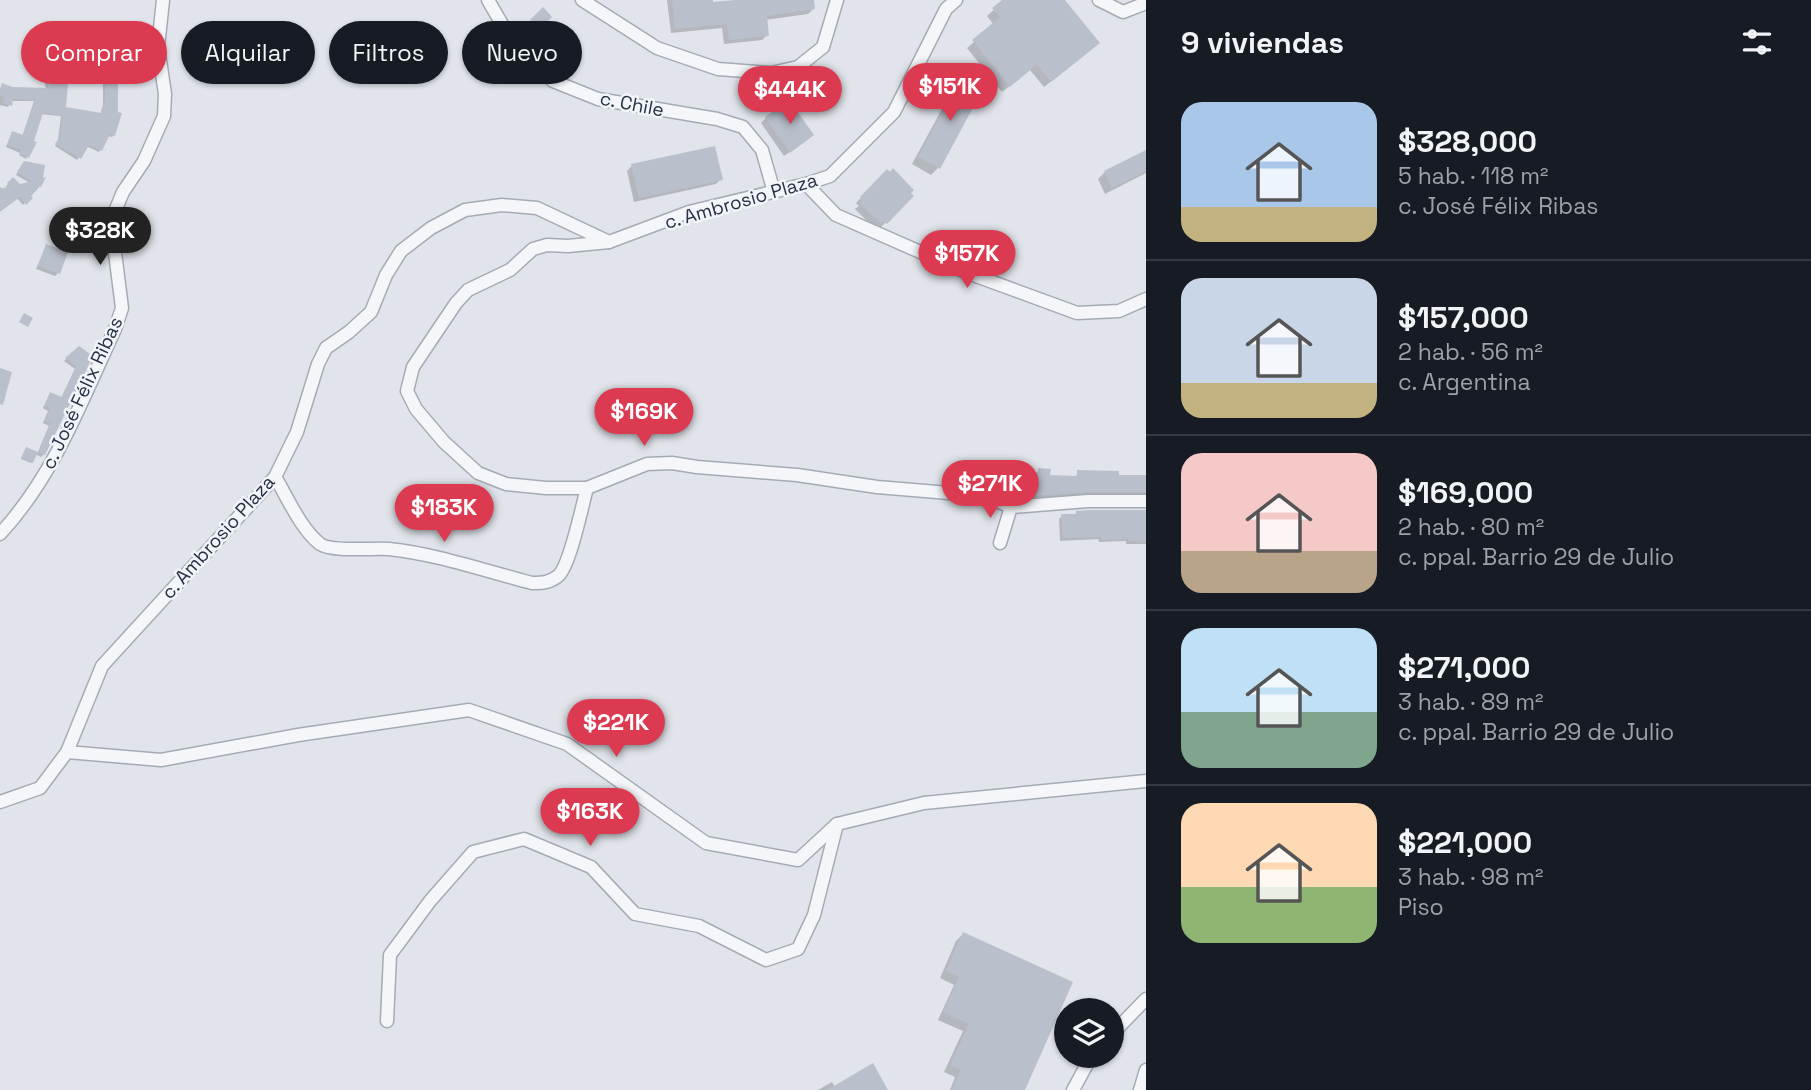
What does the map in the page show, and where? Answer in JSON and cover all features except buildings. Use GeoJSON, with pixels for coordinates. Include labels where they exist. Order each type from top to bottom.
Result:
{"type":"FeatureCollection","features":[{"type":"Feature","properties":{"kind":"street","name":"c. José Félix Ribas"},"geometry":{"type":"LineString","coordinates":[[0,534],[15,518],[46,474],[116,329],[122,308],[111,221],[123,192],[144,160],[164,116],[165,94],[158,47],[163,0]]}},
{"type":"Feature","properties":{"kind":"street","name":"c. Chile"},"geometry":{"type":"LineString","coordinates":[[488,0],[514,46],[553,81],[597,99],[717,119],[743,127],[762,150],[774,192]]}},
{"type":"Feature","properties":{"kind":"street"},"geometry":{"type":"LineString","coordinates":[[582,0],[657,48],[718,69],[771,73],[797,67],[823,47],[837,0]]}},
{"type":"Feature","properties":{"kind":"street","name":"c. Ambrosio Plaza"},"geometry":{"type":"LineString","coordinates":[[0,802],[40,788],[67,752],[102,666],[275,477],[297,432],[318,364],[326,348],[371,312],[386,275],[401,251],[431,228],[465,210],[502,205],[537,208],[609,242],[689,212],[830,176],[894,112],[946,9],[957,0]]}},
{"type":"Feature","properties":{"kind":"street"},"geometry":{"type":"LineString","coordinates":[[1099,0],[1123,12],[1146,4]]}},
{"type":"Feature","properties":{"kind":"street"},"geometry":{"type":"LineString","coordinates":[[806,184],[836,215],[968,273],[1077,313],[1119,311],[1146,299]]}},
{"type":"Feature","properties":{"kind":"street"},"geometry":{"type":"LineString","coordinates":[[609,242],[533,248],[510,270],[468,290],[456,303],[414,367],[407,391],[416,409],[444,442],[478,473],[506,484],[587,488],[647,464],[672,463],[797,475],[877,487],[985,496],[1011,507],[1088,501],[1146,501]]}},
{"type":"Feature","properties":{"kind":"street"},"geometry":{"type":"LineString","coordinates":[[275,477],[299,517],[321,545],[332,549],[392,550],[532,583],[545,583],[560,575],[571,550],[587,488]]}},
{"type":"Feature","properties":{"kind":"street"},"geometry":{"type":"LineString","coordinates":[[1000,543],[1011,507]]}},
{"type":"Feature","properties":{"kind":"street"},"geometry":{"type":"LineString","coordinates":[[67,752],[161,760],[298,735],[469,710],[567,744],[706,843],[798,860],[837,824],[924,803],[1146,780]]}},
{"type":"Feature","properties":{"kind":"street"},"geometry":{"type":"LineString","coordinates":[[387,1021],[390,956],[430,901],[473,852],[524,839],[591,867],[635,914],[699,926],[766,960],[798,949],[814,915],[837,824]]}},
{"type":"Feature","properties":{"kind":"street"},"geometry":{"type":"LineString","coordinates":[[1124,1022],[1146,999]]}},
{"type":"Feature","properties":{"kind":"street"},"geometry":{"type":"LineString","coordinates":[[1073,1090],[1085,1068]]}},
{"type":"Feature","properties":{"kind":"street"},"geometry":{"type":"LineString","coordinates":[[1140,1090],[1146,1070]]}}]}
